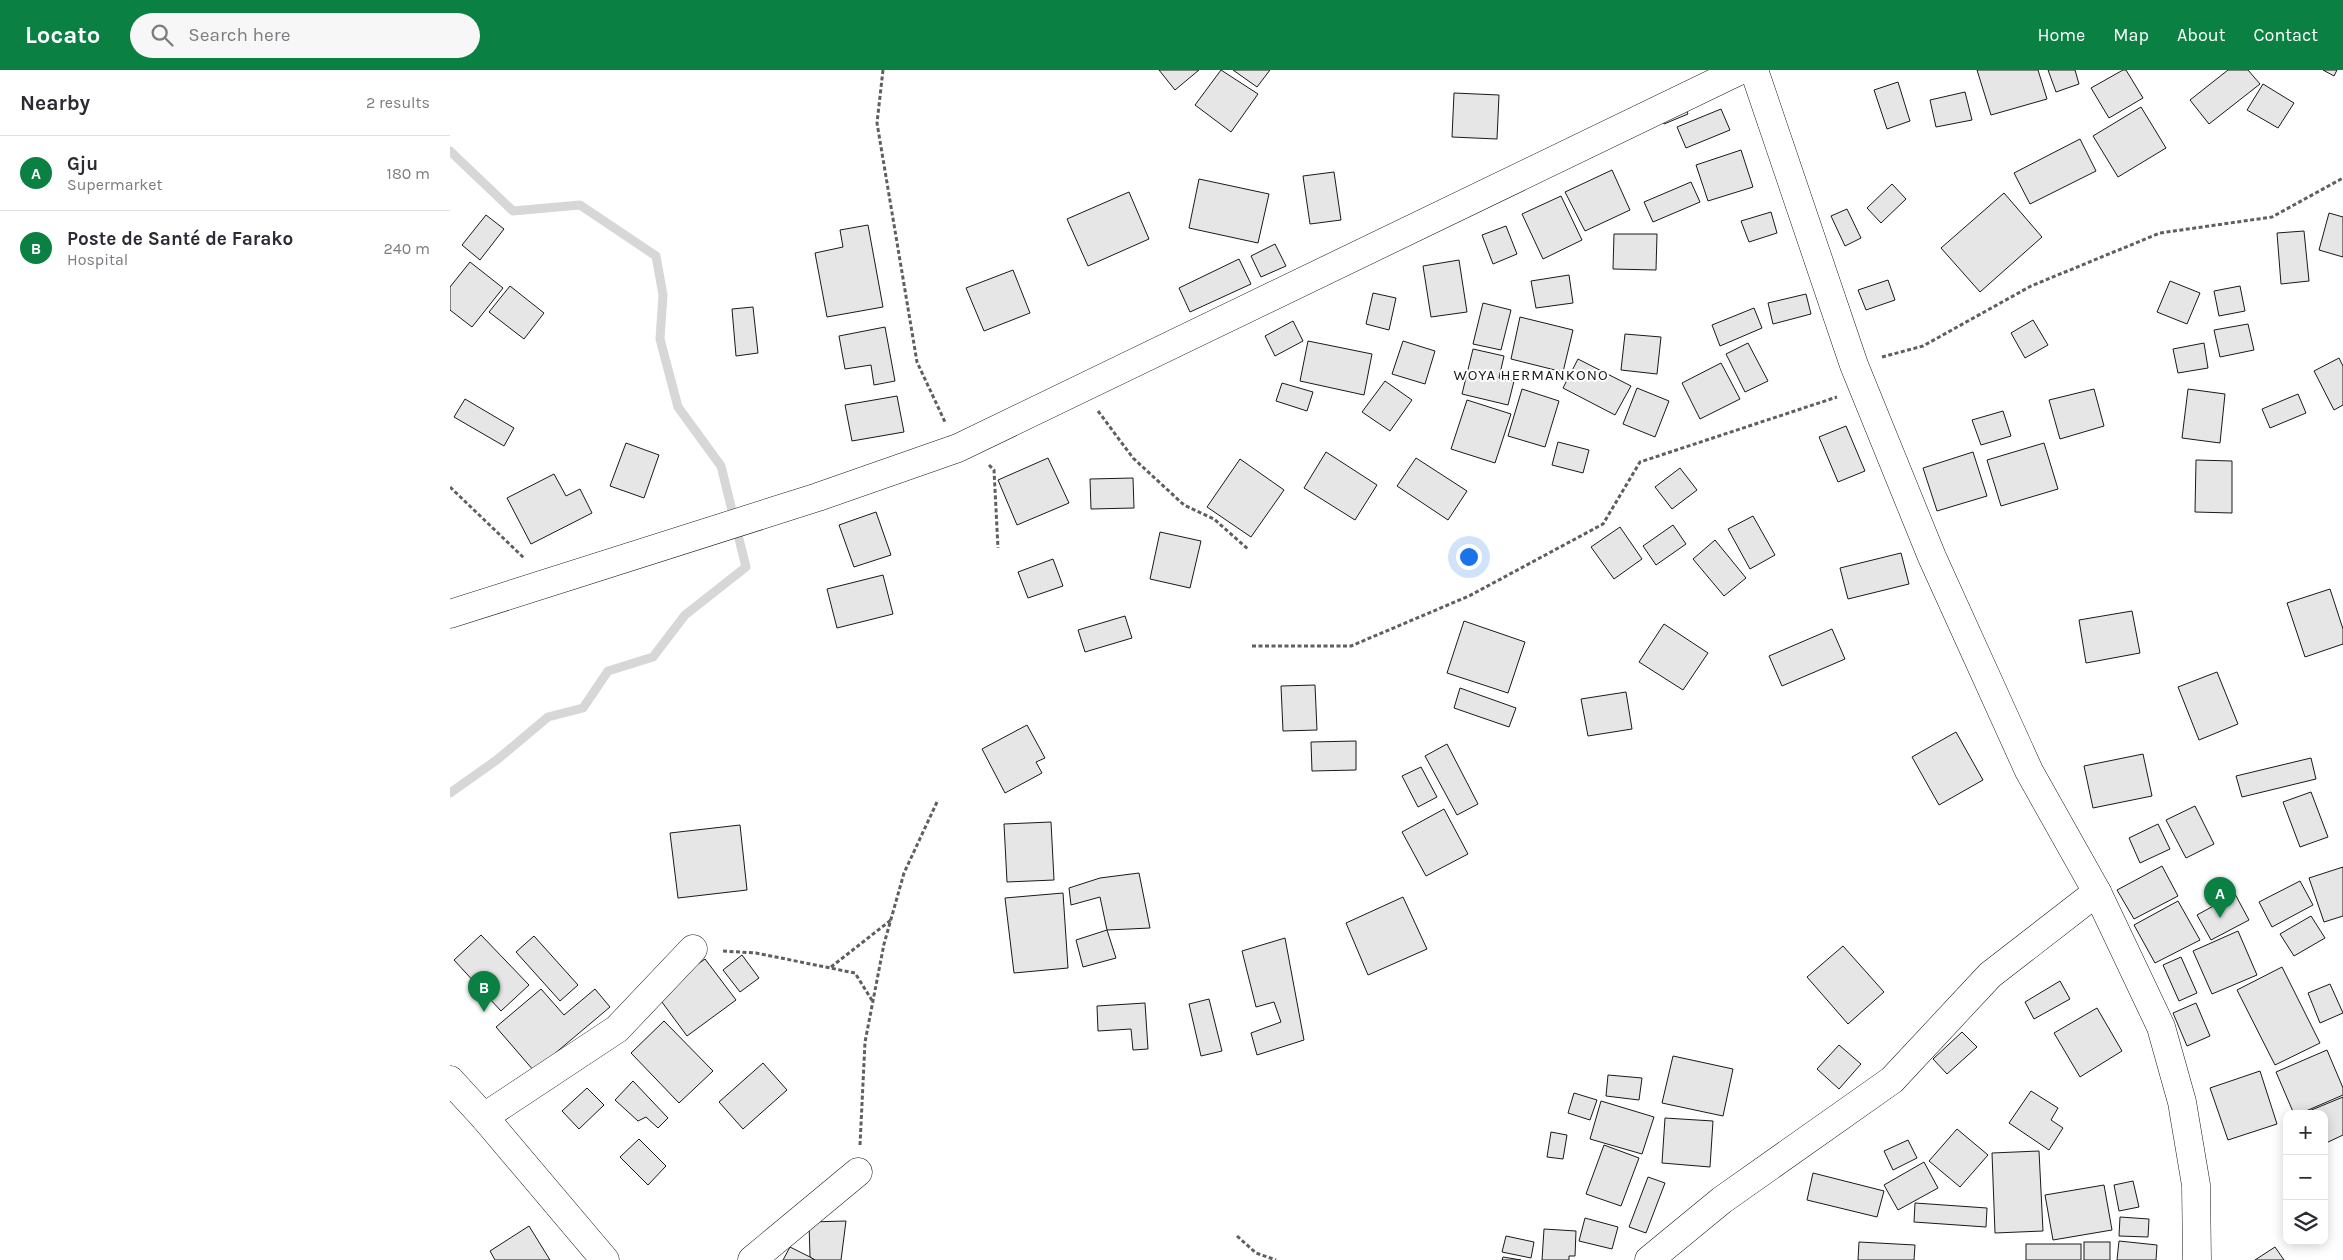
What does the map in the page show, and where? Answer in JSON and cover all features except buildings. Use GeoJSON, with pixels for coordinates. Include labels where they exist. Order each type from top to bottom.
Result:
{"type":"FeatureCollection","features":[{"type":"Feature","properties":{"kind":"main road"},"geometry":{"type":"LineString","coordinates":[[450,614],[753,518],[963,446],[1741,70]]}},
{"type":"Feature","properties":{"kind":"main road"},"geometry":{"type":"LineString","coordinates":[[1754,70],[1859,376],[1932,557],[2029,771],[2097,892],[2161,1027],[2182,1102],[2196,1186],[2197,1260]]}},
{"type":"Feature","properties":{"kind":"main road"},"geometry":{"type":"LineString","coordinates":[[1649,1260],[1722,1200],[1892,1080],[1990,975],[2097,892]]}},
{"type":"Feature","properties":{"kind":"main road"},"geometry":{"type":"LineString","coordinates":[[484,1117],[617,1029],[693,948]]}},
{"type":"Feature","properties":{"kind":"main road"},"geometry":{"type":"LineString","coordinates":[[450,1080],[484,1117],[605,1260]]}},
{"type":"Feature","properties":{"kind":"main road"},"geometry":{"type":"LineString","coordinates":[[752,1260],[858,1172]]}},
{"type":"Feature","properties":{"kind":"path"},"geometry":{"type":"LineString","coordinates":[[883,70],[877,122],[917,362],[963,446],[994,470],[998,548]]}},
{"type":"Feature","properties":{"kind":"path"},"geometry":{"type":"LineString","coordinates":[[1252,646],[1351,646],[1460,600],[1603,524],[1640,462],[1859,376],[1923,346],[2031,286],[2160,233],[2272,217],[2343,178]]}},
{"type":"Feature","properties":{"kind":"path"},"geometry":{"type":"LineString","coordinates":[[1081,389],[1133,458],[1184,505],[1214,519],[1248,550]]}},
{"type":"Feature","properties":{"kind":"path"},"geometry":{"type":"LineString","coordinates":[[450,487],[550,582]]}},
{"type":"Feature","properties":{"kind":"path"},"geometry":{"type":"LineString","coordinates":[[858,1172],[865,1042],[873,1002],[904,873],[937,802]]}},
{"type":"Feature","properties":{"kind":"path"},"geometry":{"type":"LineString","coordinates":[[830,968],[892,920]]}},
{"type":"Feature","properties":{"kind":"path"},"geometry":{"type":"LineString","coordinates":[[693,948],[756,953],[855,973],[873,1002]]}},
{"type":"Feature","properties":{"kind":"path"},"geometry":{"type":"LineString","coordinates":[[1237,1236],[1256,1253],[1276,1260]]}},
{"type":"Feature","properties":{"kind":"waterway"},"geometry":{"type":"LineString","coordinates":[[450,151],[513,211],[580,205],[656,256],[663,295],[660,339],[678,407],[721,466],[746,567],[685,615],[653,657],[608,671],[583,708],[548,717],[498,759],[450,793]]}},
{"type":"Feature","properties":{"kind":"place","name":"Gju"},"geometry":{"type":"Point","coordinates":[2220,918]}},
{"type":"Feature","properties":{"kind":"place","name":"Poste de Santé de Farako"},"geometry":{"type":"Point","coordinates":[484,1012]}},
{"type":"Feature","properties":{"kind":"district","name":"WOYA HERMANKONO"},"geometry":{"type":"Point","coordinates":[1531,375]}}]}
